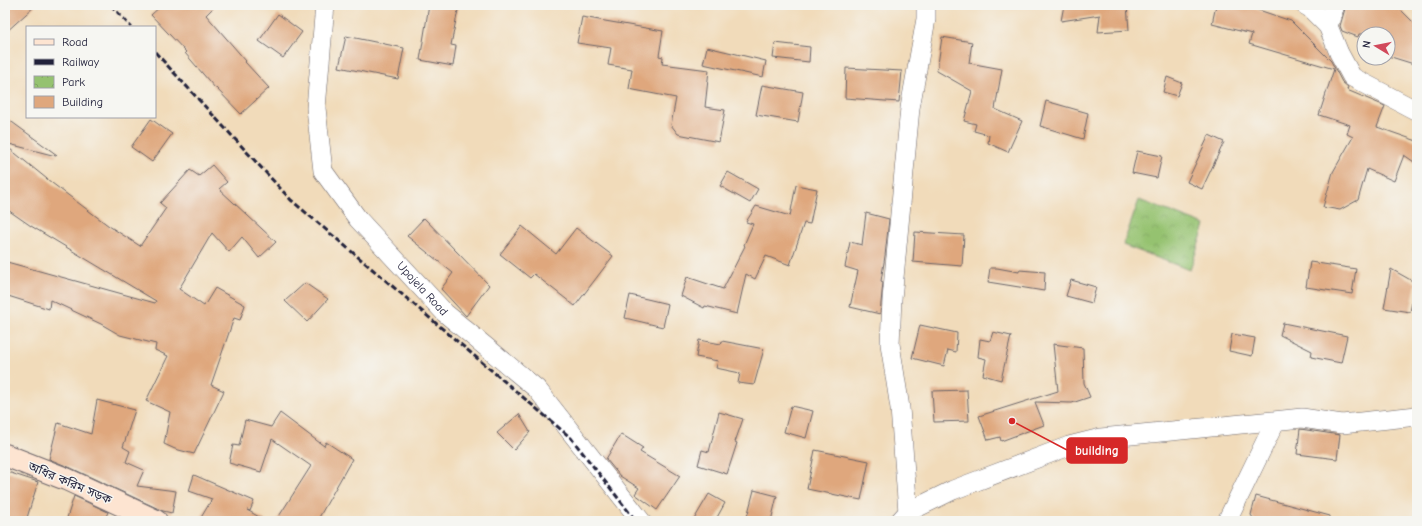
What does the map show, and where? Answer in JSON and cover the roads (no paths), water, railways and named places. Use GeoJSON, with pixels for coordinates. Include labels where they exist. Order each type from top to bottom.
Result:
{"type":"FeatureCollection","features":[{"type":"Feature","properties":{"kind":"main road","name":"অধির করিম সড়ক"},"geometry":{"type":"LineString","coordinates":[[5,455],[66,479],[156,521]]}},
{"type":"Feature","properties":{"kind":"street","name":"Upojela Road"},"geometry":{"type":"LineString","coordinates":[[325,5],[316,108],[323,172],[358,219],[445,313],[537,389],[641,521]]}},
{"type":"Feature","properties":{"kind":"street"},"geometry":{"type":"LineString","coordinates":[[928,5],[910,108],[891,307],[890,344],[900,408],[904,517],[952,490],[1069,446],[1100,438],[1275,422],[1302,418],[1342,424],[1417,416]]}},
{"type":"Feature","properties":{"kind":"street"},"geometry":{"type":"LineString","coordinates":[[1305,5],[1328,26],[1339,53],[1352,77],[1417,111]]}},
{"type":"Feature","properties":{"kind":"street"},"geometry":{"type":"LineString","coordinates":[[1328,26],[1335,5]]}},
{"type":"Feature","properties":{"kind":"street"},"geometry":{"type":"LineString","coordinates":[[1227,521],[1275,422]]}},
{"type":"Feature","properties":{"kind":"railway"},"geometry":{"type":"LineString","coordinates":[[111,5],[130,26]]}},
{"type":"Feature","properties":{"kind":"railway"},"geometry":{"type":"LineString","coordinates":[[156,53],[291,200],[571,438],[636,521]]}},
{"type":"Feature","properties":{"kind":"place","name":"building"},"geometry":{"type":"Point","coordinates":[1012,421]}}]}
